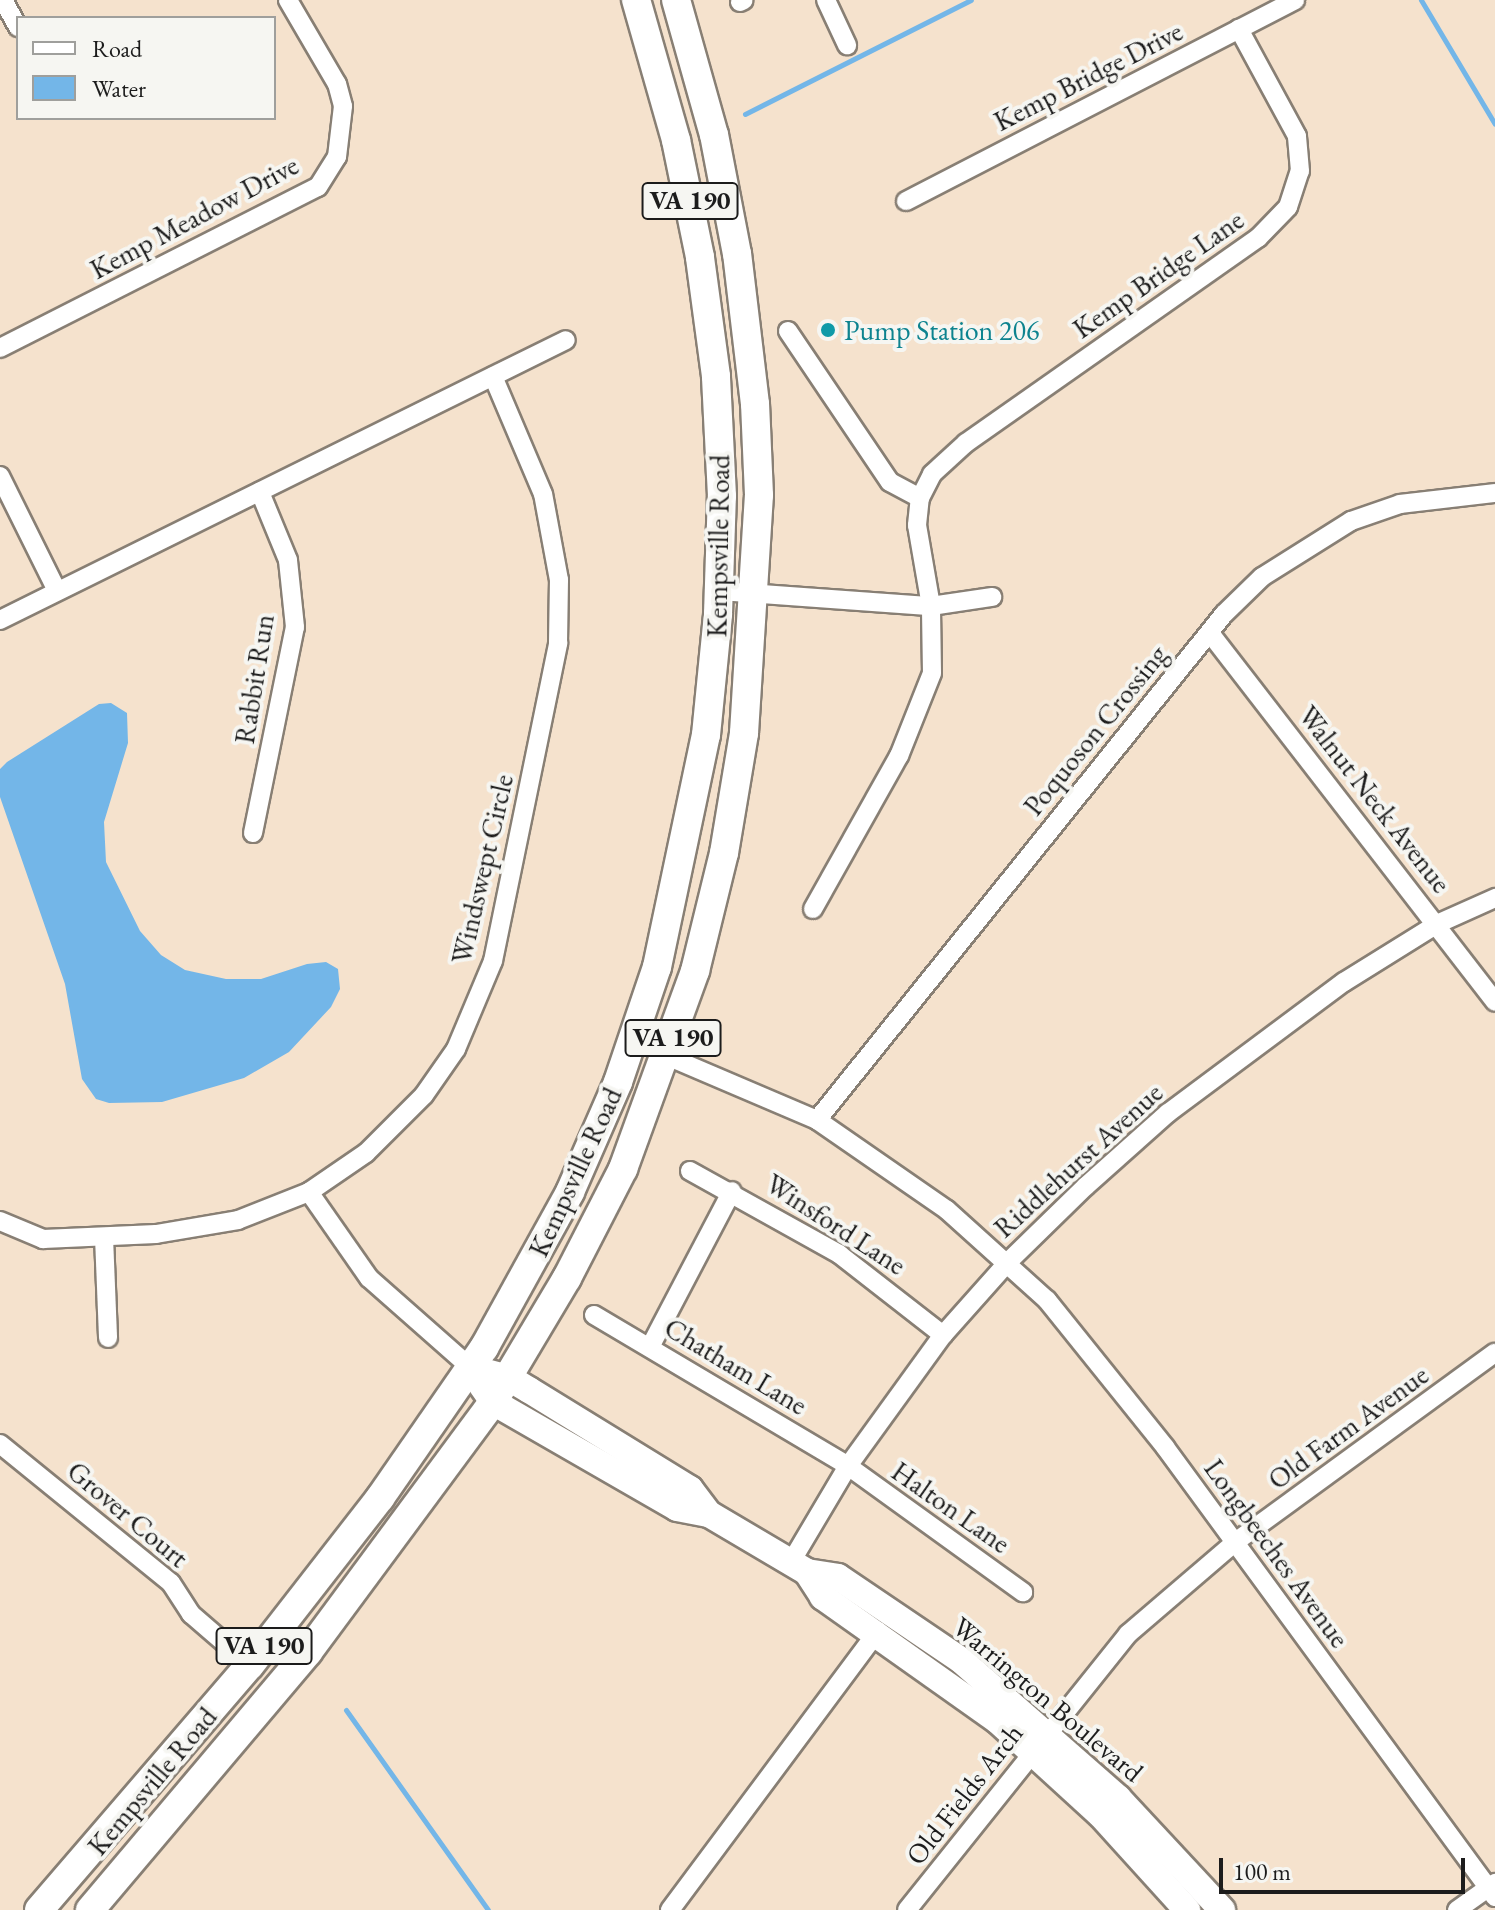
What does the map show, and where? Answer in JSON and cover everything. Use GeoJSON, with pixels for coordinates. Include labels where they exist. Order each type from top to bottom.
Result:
{"type":"FeatureCollection","features":[{"type":"Feature","properties":{"kind":"main road","name":"Kempsville Road"},"geometry":{"type":"LineString","coordinates":[[39,1910],[250,1665],[380,1498],[471,1368],[570,1192],[618,1082],[657,967],[696,795],[720,591],[720,450],[709,315],[676,140],[636,0]]}},
{"type":"Feature","properties":{"kind":"main road","name":"Kempsville Road"},"geometry":{"type":"LineString","coordinates":[[90,1910],[308,1652],[493,1402],[596,1224],[667,1056],[724,853],[744,733],[756,595],[757,436],[742,285],[714,135],[676,0]]}},
{"type":"Feature","properties":{"kind":"street"},"geometry":{"type":"LineString","coordinates":[[3,0],[16,23]]}},
{"type":"Feature","properties":{"kind":"street"},"geometry":{"type":"LineString","coordinates":[[826,0],[847,45]]}},
{"type":"Feature","properties":{"kind":"street","name":"Kemp Bridge Drive"},"geometry":{"type":"LineString","coordinates":[[906,201],[1295,0]]}},
{"type":"Feature","properties":{"kind":"street","name":"Kemp Meadow Drive"},"geometry":{"type":"LineString","coordinates":[[0,348],[318,187],[337,157],[343,106],[337,84],[294,2]]}},
{"type":"Feature","properties":{"kind":"street","name":"Kemp Bridge Lane"},"geometry":{"type":"LineString","coordinates":[[920,498],[947,457],[1258,238],[1288,207],[1300,171],[1297,136],[1239,29]]}},
{"type":"Feature","properties":{"kind":"street"},"geometry":{"type":"LineString","coordinates":[[788,331],[890,482],[920,498],[920,558],[931,606],[932,673],[916,715],[899,756],[813,909]]}},
{"type":"Feature","properties":{"kind":"street"},"geometry":{"type":"LineString","coordinates":[[0,620],[566,340]]}},
{"type":"Feature","properties":{"kind":"street","name":"Windswept Circle"},"geometry":{"type":"LineString","coordinates":[[0,1221],[43,1239],[104,1237],[238,1220],[309,1192],[366,1153],[424,1095],[456,1049],[493,961],[558,643],[559,580],[543,494],[493,376]]}},
{"type":"Feature","properties":{"kind":"street"},"geometry":{"type":"LineString","coordinates":[[0,476],[57,591]]}},
{"type":"Feature","properties":{"kind":"street","name":"Rabbit Run"},"geometry":{"type":"LineString","coordinates":[[253,833],[295,627],[288,560],[260,492]]}},
{"type":"Feature","properties":{"kind":"street","name":"Poquoson Crossing"},"geometry":{"type":"LineString","coordinates":[[817,1120],[1210,633],[1262,577],[1351,521],[1400,504],[1495,493]]}},
{"type":"Feature","properties":{"kind":"street"},"geometry":{"type":"LineString","coordinates":[[720,591],[931,606],[992,597]]}},
{"type":"Feature","properties":{"kind":"street","name":"Walnut Neck Avenue"},"geometry":{"type":"LineString","coordinates":[[1210,633],[1495,1002]]}},
{"type":"Feature","properties":{"kind":"street","name":"Riddlehurst Avenue"},"geometry":{"type":"LineString","coordinates":[[799,1567],[848,1466],[943,1335],[1008,1262],[1168,1113],[1344,982],[1437,924],[1495,898]]}},
{"type":"Feature","properties":{"kind":"street","name":"Longbeeches Avenue"},"geometry":{"type":"LineString","coordinates":[[667,1056],[817,1120],[922,1191],[1008,1262],[1112,1377],[1494,1888]]}},
{"type":"Feature","properties":{"kind":"street","name":"Winsford Lane"},"geometry":{"type":"LineString","coordinates":[[690,1171],[732,1191],[839,1254],[943,1335]]}},
{"type":"Feature","properties":{"kind":"street"},"geometry":{"type":"LineString","coordinates":[[650,1347],[732,1191]]}},
{"type":"Feature","properties":{"kind":"street"},"geometry":{"type":"LineString","coordinates":[[309,1192],[369,1278],[471,1368]]}},
{"type":"Feature","properties":{"kind":"street"},"geometry":{"type":"LineString","coordinates":[[104,1237],[108,1338]]}},
{"type":"Feature","properties":{"kind":"street","name":"Chatham Lane"},"geometry":{"type":"LineString","coordinates":[[594,1315],[848,1466]]}},
{"type":"Feature","properties":{"kind":"street","name":"Old Farm Avenue"},"geometry":{"type":"LineString","coordinates":[[1234,1543],[1495,1353]]}},
{"type":"Feature","properties":{"kind":"street","name":"Warrington Boulevard"},"geometry":{"type":"LineString","coordinates":[[471,1368],[509,1378],[690,1489],[709,1514]]}},
{"type":"Feature","properties":{"kind":"street","name":"Warrington Boulevard"},"geometry":{"type":"LineString","coordinates":[[471,1368],[493,1402],[677,1508],[709,1514],[799,1567],[838,1577],[962,1661],[1040,1743],[1187,1910]]}},
{"type":"Feature","properties":{"kind":"street","name":"Grover Court"},"geometry":{"type":"LineString","coordinates":[[0,1444],[171,1583],[191,1614],[250,1665]]}},
{"type":"Feature","properties":{"kind":"street","name":"Halton Lane"},"geometry":{"type":"LineString","coordinates":[[848,1466],[1023,1592]]}},
{"type":"Feature","properties":{"kind":"street","name":"Old Fields Arch"},"geometry":{"type":"LineString","coordinates":[[907,1910],[1128,1634],[1234,1543]]}},
{"type":"Feature","properties":{"kind":"street","name":"Warrington Boulevard"},"geometry":{"type":"LineString","coordinates":[[799,1567],[823,1597],[878,1631],[1040,1743],[1179,1859],[1222,1910]]}},
{"type":"Feature","properties":{"kind":"street"},"geometry":{"type":"LineString","coordinates":[[670,1910],[878,1631]]}},
{"type":"Feature","properties":{"kind":"street"},"geometry":{"type":"LineString","coordinates":[[1457,1910],[1494,1888]]}},
{"type":"Feature","properties":{"kind":"water"},"geometry":{"type":"Polygon","coordinates":[[[111,703],[127,713],[128,743],[104,822],[106,862],[140,931],[161,955],[185,970],[226,979],[261,979],[307,964],[326,962],[338,969],[340,989],[331,1007],[289,1052],[244,1078],[162,1102],[109,1103],[96,1099],[82,1079],[65,984],[0,797],[0,769],[7,762],[99,704],[111,703]]]}},
{"type":"Feature","properties":{"kind":"waterway"},"geometry":{"type":"LineString","coordinates":[[745,114],[971,0]]}},
{"type":"Feature","properties":{"kind":"waterway"},"geometry":{"type":"LineString","coordinates":[[1421,0],[1495,124]]}},
{"type":"Feature","properties":{"kind":"waterway"},"geometry":{"type":"LineString","coordinates":[[346,1710],[488,1910]]}},
{"type":"Feature","properties":{"kind":"place","name":"Pump Station 206"},"geometry":{"type":"Point","coordinates":[828,330]}}]}
